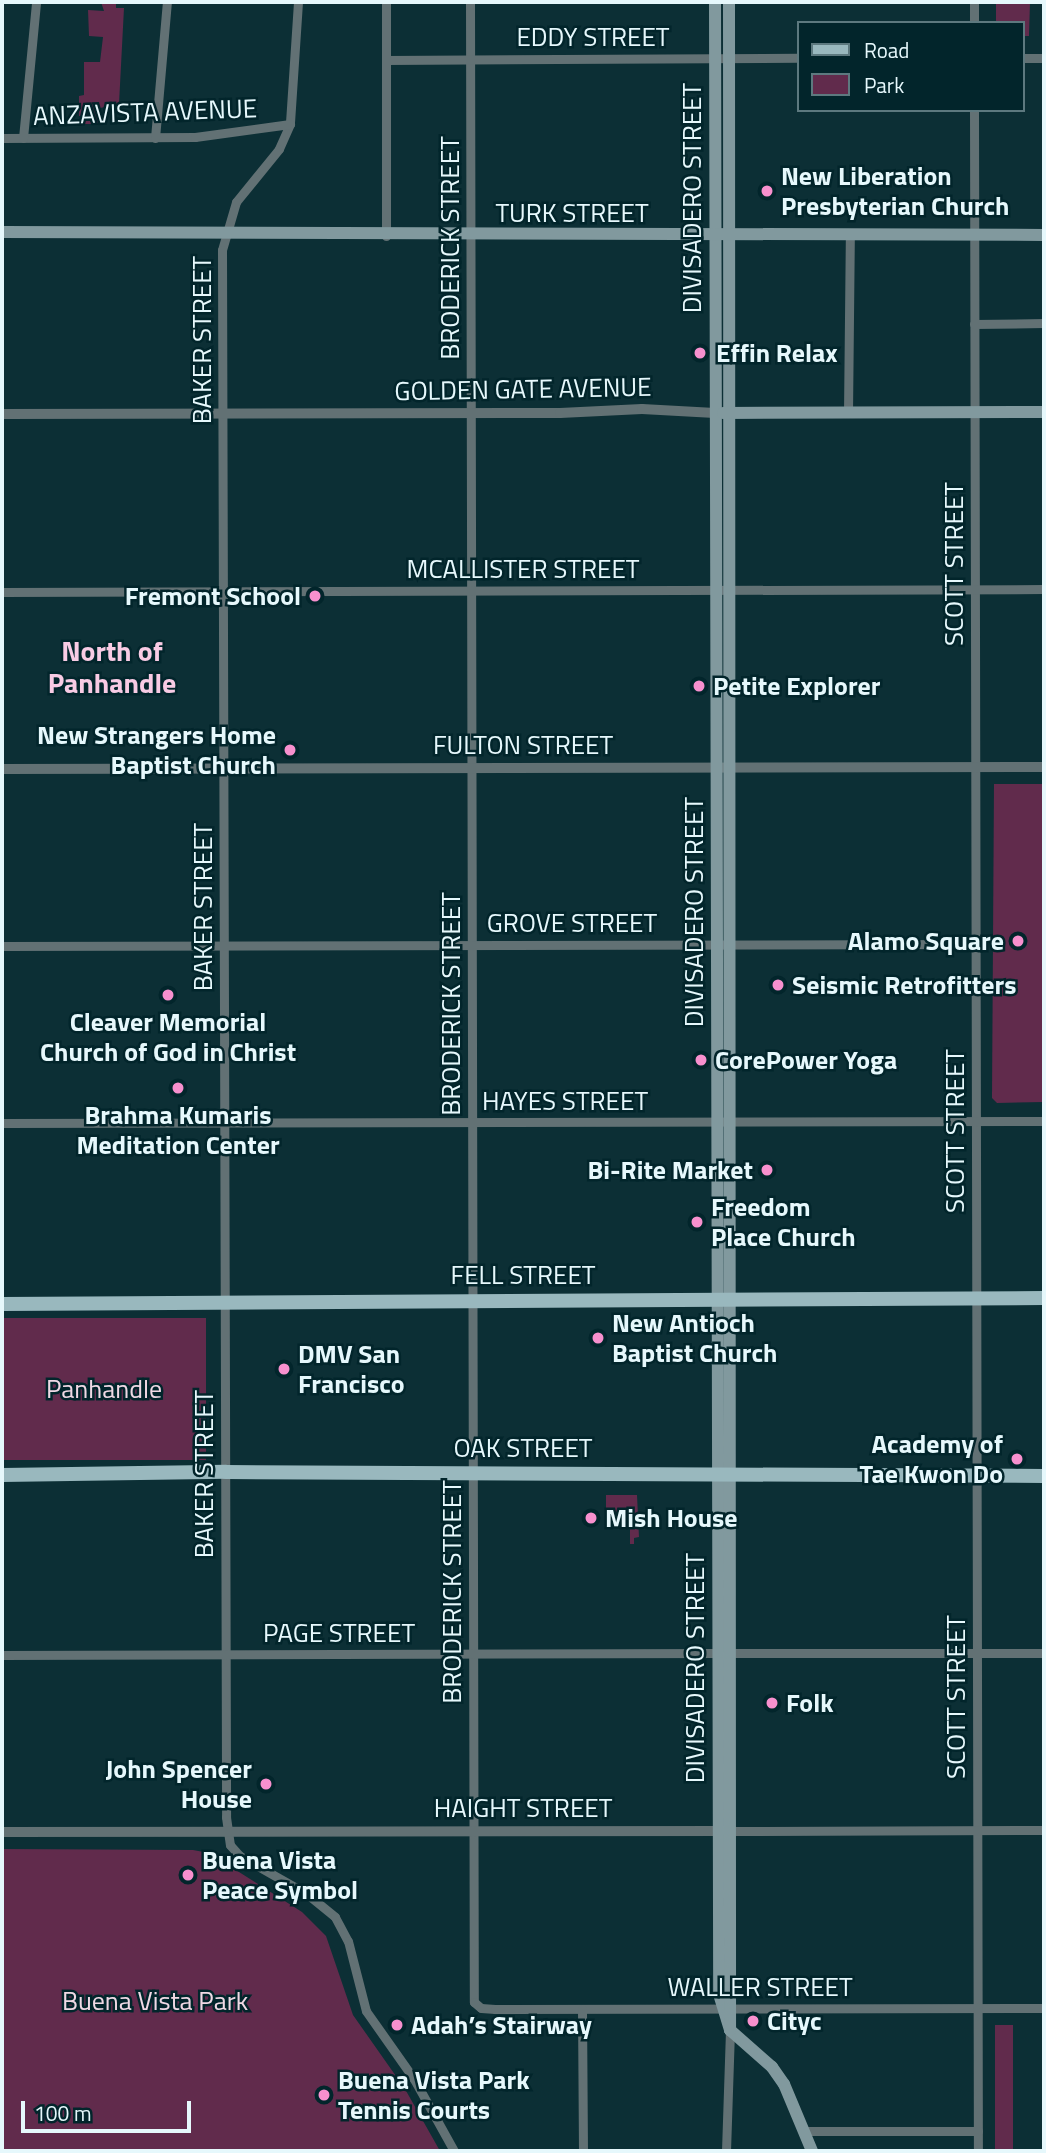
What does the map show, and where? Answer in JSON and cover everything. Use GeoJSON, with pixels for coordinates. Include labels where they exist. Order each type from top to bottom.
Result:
{"type":"FeatureCollection","features":[{"type":"Feature","properties":{"kind":"main road","name":"DIVISADERO STREET"},"geometry":{"type":"LineString","coordinates":[[715,2],[717,1122],[732,1653],[732,1830],[726,2008]]}},
{"type":"Feature","properties":{"kind":"main road","name":"DIVISADERO STREET"},"geometry":{"type":"LineString","coordinates":[[724,1299],[731,1122],[729,2]]}},
{"type":"Feature","properties":{"kind":"main road","name":"TURK STREET"},"geometry":{"type":"LineString","coordinates":[[2,232],[226,231],[386,236],[1044,235]]}},
{"type":"Feature","properties":{"kind":"main road","name":"GOLDEN GATE AVENUE"},"geometry":{"type":"LineString","coordinates":[[715,413],[1044,412]]}},
{"type":"Feature","properties":{"kind":"main road","name":"FELL STREET"},"geometry":{"type":"LineString","coordinates":[[2,1304],[472,1299],[1044,1298]]}},
{"type":"Feature","properties":{"kind":"main road","name":"OAK STREET"},"geometry":{"type":"LineString","coordinates":[[2,1475],[226,1472],[1044,1476]]}},
{"type":"Feature","properties":{"kind":"main road","name":"DIVISADERO STREET"},"geometry":{"type":"LineString","coordinates":[[725,1474],[718,1653],[718,1831],[726,2008],[730,2030]]}},
{"type":"Feature","properties":{"kind":"main road"},"geometry":{"type":"LineString","coordinates":[[730,2030],[778,2075],[812,2151]]}},
{"type":"Feature","properties":{"kind":"street"},"geometry":{"type":"LineString","coordinates":[[23,138],[36,2]]}},
{"type":"Feature","properties":{"kind":"street"},"geometry":{"type":"LineString","coordinates":[[155,138],[167,2]]}},
{"type":"Feature","properties":{"kind":"street","name":"BAKER STREET"},"geometry":{"type":"LineString","coordinates":[[228,1832],[223,768],[226,231],[236,202],[279,149],[290,124],[298,2]]}},
{"type":"Feature","properties":{"kind":"street"},"geometry":{"type":"LineString","coordinates":[[386,2],[386,236]]}},
{"type":"Feature","properties":{"kind":"street","name":"BRODERICK STREET"},"geometry":{"type":"LineString","coordinates":[[470,2],[476,2006]]}},
{"type":"Feature","properties":{"kind":"street"},"geometry":{"type":"LineString","coordinates":[[974,2],[974,21]]}},
{"type":"Feature","properties":{"kind":"street","name":"EDDY STREET"},"geometry":{"type":"LineString","coordinates":[[386,60],[797,58]]}},
{"type":"Feature","properties":{"kind":"street"},"geometry":{"type":"LineString","coordinates":[[1025,58],[1044,58]]}},
{"type":"Feature","properties":{"kind":"street","name":"SCOTT STREET"},"geometry":{"type":"LineString","coordinates":[[974,112],[978,2151]]}},
{"type":"Feature","properties":{"kind":"street","name":"ANZAVISTA AVENUE"},"geometry":{"type":"LineString","coordinates":[[2,138],[155,138],[216,135],[290,124]]}},
{"type":"Feature","properties":{"kind":"street"},"geometry":{"type":"LineString","coordinates":[[848,413],[850,236]]}},
{"type":"Feature","properties":{"kind":"street"},"geometry":{"type":"LineString","coordinates":[[974,324],[1044,323]]}},
{"type":"Feature","properties":{"kind":"street","name":"GOLDEN GATE AVENUE"},"geometry":{"type":"LineString","coordinates":[[2,414],[471,414],[642,409],[715,413]]}},
{"type":"Feature","properties":{"kind":"street","name":"MCALLISTER STREET"},"geometry":{"type":"LineString","coordinates":[[2,592],[1044,589]]}},
{"type":"Feature","properties":{"kind":"street","name":"FULTON STREET"},"geometry":{"type":"LineString","coordinates":[[2,769],[1044,767]]}},
{"type":"Feature","properties":{"kind":"street","name":"GROVE STREET"},"geometry":{"type":"LineString","coordinates":[[2,946],[975,944]]}},
{"type":"Feature","properties":{"kind":"street","name":"HAYES STREET"},"geometry":{"type":"LineString","coordinates":[[2,1123],[1044,1121]]}},
{"type":"Feature","properties":{"kind":"street","name":"PAGE STREET"},"geometry":{"type":"LineString","coordinates":[[2,1655],[718,1653]]}},
{"type":"Feature","properties":{"kind":"street"},"geometry":{"type":"LineString","coordinates":[[732,1653],[1044,1653]]}},
{"type":"Feature","properties":{"kind":"street","name":"HAIGHT STREET"},"geometry":{"type":"LineString","coordinates":[[2,1832],[1044,1830]]}},
{"type":"Feature","properties":{"kind":"street"},"geometry":{"type":"LineString","coordinates":[[228,1832],[230,1845],[240,1856],[307,1894],[335,1917],[348,1941],[366,2011],[414,2079],[454,2151]]}},
{"type":"Feature","properties":{"kind":"street","name":"WALLER STREET"},"geometry":{"type":"LineString","coordinates":[[476,2006],[582,2009],[1044,2008]]}},
{"type":"Feature","properties":{"kind":"street"},"geometry":{"type":"LineString","coordinates":[[582,2009],[583,2151]]}},
{"type":"Feature","properties":{"kind":"street","name":"DIVISADERO STREET"},"geometry":{"type":"LineString","coordinates":[[726,2151],[730,2030]]}},
{"type":"Feature","properties":{"kind":"street"},"geometry":{"type":"LineString","coordinates":[[804,2132],[978,2131]]}},
{"type":"Feature","properties":{"kind":"green space"},"geometry":{"type":"Polygon","coordinates":[[[101,2],[116,2],[116,8],[124,8],[119,104],[100,108],[104,124],[84,124],[84,116],[79,116],[79,96],[84,95],[84,62],[100,62],[103,37],[89,36],[88,10],[104,11],[101,2]]]}},
{"type":"Feature","properties":{"kind":"green space"},"geometry":{"type":"Polygon","coordinates":[[[996,2],[1030,2],[1029,36],[1025,36],[1025,21],[996,21],[996,2]]]}},
{"type":"Feature","properties":{"kind":"green space","name":"Alamo Square"},"geometry":{"type":"Polygon","coordinates":[[[994,784],[1044,784],[1044,1102],[997,1103],[992,1098],[994,784]]]}},
{"type":"Feature","properties":{"kind":"green space","name":"Panhandle"},"geometry":{"type":"Polygon","coordinates":[[[2,1318],[206,1318],[206,1460],[2,1460],[2,1318]]]}},
{"type":"Feature","properties":{"kind":"green space"},"geometry":{"type":"Polygon","coordinates":[[[606,1495],[637,1495],[639,1537],[634,1538],[634,1544],[630,1544],[630,1526],[606,1526],[606,1495]]]}},
{"type":"Feature","properties":{"kind":"green space","name":"Buena Vista Park"},"geometry":{"type":"Polygon","coordinates":[[[2,1849],[193,1850],[209,1853],[302,1912],[326,1936],[353,2015],[405,2089],[440,2151],[2,2151],[2,1849]]]}},
{"type":"Feature","properties":{"kind":"green space"},"geometry":{"type":"Polygon","coordinates":[[[995,2025],[1013,2025],[1013,2151],[995,2151],[995,2025]]]}},
{"type":"Feature","properties":{"kind":"place","name":"New Liberation Presbyterian Church"},"geometry":{"type":"Point","coordinates":[767,191]}},
{"type":"Feature","properties":{"kind":"place","name":"Effin Relax"},"geometry":{"type":"Point","coordinates":[700,353]}},
{"type":"Feature","properties":{"kind":"place","name":"Fremont School"},"geometry":{"type":"Point","coordinates":[315,596]}},
{"type":"Feature","properties":{"kind":"place","name":"Petite Explorer"},"geometry":{"type":"Point","coordinates":[699,686]}},
{"type":"Feature","properties":{"kind":"place","name":"New Strangers Home Baptist Church"},"geometry":{"type":"Point","coordinates":[290,750]}},
{"type":"Feature","properties":{"kind":"place","name":"Alamo Square"},"geometry":{"type":"Point","coordinates":[1018,941]}},
{"type":"Feature","properties":{"kind":"place","name":"Seismic Retrofitters"},"geometry":{"type":"Point","coordinates":[778,985]}},
{"type":"Feature","properties":{"kind":"place","name":"Cleaver Memorial Church of God in Christ"},"geometry":{"type":"Point","coordinates":[168,995]}},
{"type":"Feature","properties":{"kind":"place","name":"CorePower Yoga"},"geometry":{"type":"Point","coordinates":[701,1060]}},
{"type":"Feature","properties":{"kind":"place","name":"Brahma Kumaris Meditation Center"},"geometry":{"type":"Point","coordinates":[178,1088]}},
{"type":"Feature","properties":{"kind":"place","name":"Bi-Rite Market"},"geometry":{"type":"Point","coordinates":[767,1170]}},
{"type":"Feature","properties":{"kind":"place","name":"Freedom Place Church"},"geometry":{"type":"Point","coordinates":[697,1222]}},
{"type":"Feature","properties":{"kind":"place","name":"New Antioch Baptist Church"},"geometry":{"type":"Point","coordinates":[598,1338]}},
{"type":"Feature","properties":{"kind":"place","name":"DMV San Francisco"},"geometry":{"type":"Point","coordinates":[284,1369]}},
{"type":"Feature","properties":{"kind":"place","name":"Academy of Tae Kwon Do"},"geometry":{"type":"Point","coordinates":[1017,1459]}},
{"type":"Feature","properties":{"kind":"place","name":"Mish House"},"geometry":{"type":"Point","coordinates":[591,1518]}},
{"type":"Feature","properties":{"kind":"place","name":"Folk"},"geometry":{"type":"Point","coordinates":[772,1703]}},
{"type":"Feature","properties":{"kind":"place","name":"John Spencer House"},"geometry":{"type":"Point","coordinates":[266,1784]}},
{"type":"Feature","properties":{"kind":"place","name":"Buena Vista Peace Symbol"},"geometry":{"type":"Point","coordinates":[188,1875]}},
{"type":"Feature","properties":{"kind":"place","name":"Cityc"},"geometry":{"type":"Point","coordinates":[753,2021]}},
{"type":"Feature","properties":{"kind":"place","name":"Adah’s Stairway"},"geometry":{"type":"Point","coordinates":[397,2025]}},
{"type":"Feature","properties":{"kind":"place","name":"Buena Vista Park Tennis Courts"},"geometry":{"type":"Point","coordinates":[324,2095]}},
{"type":"Feature","properties":{"kind":"district","name":"North of Panhandle"},"geometry":{"type":"Point","coordinates":[112,667]}}]}
